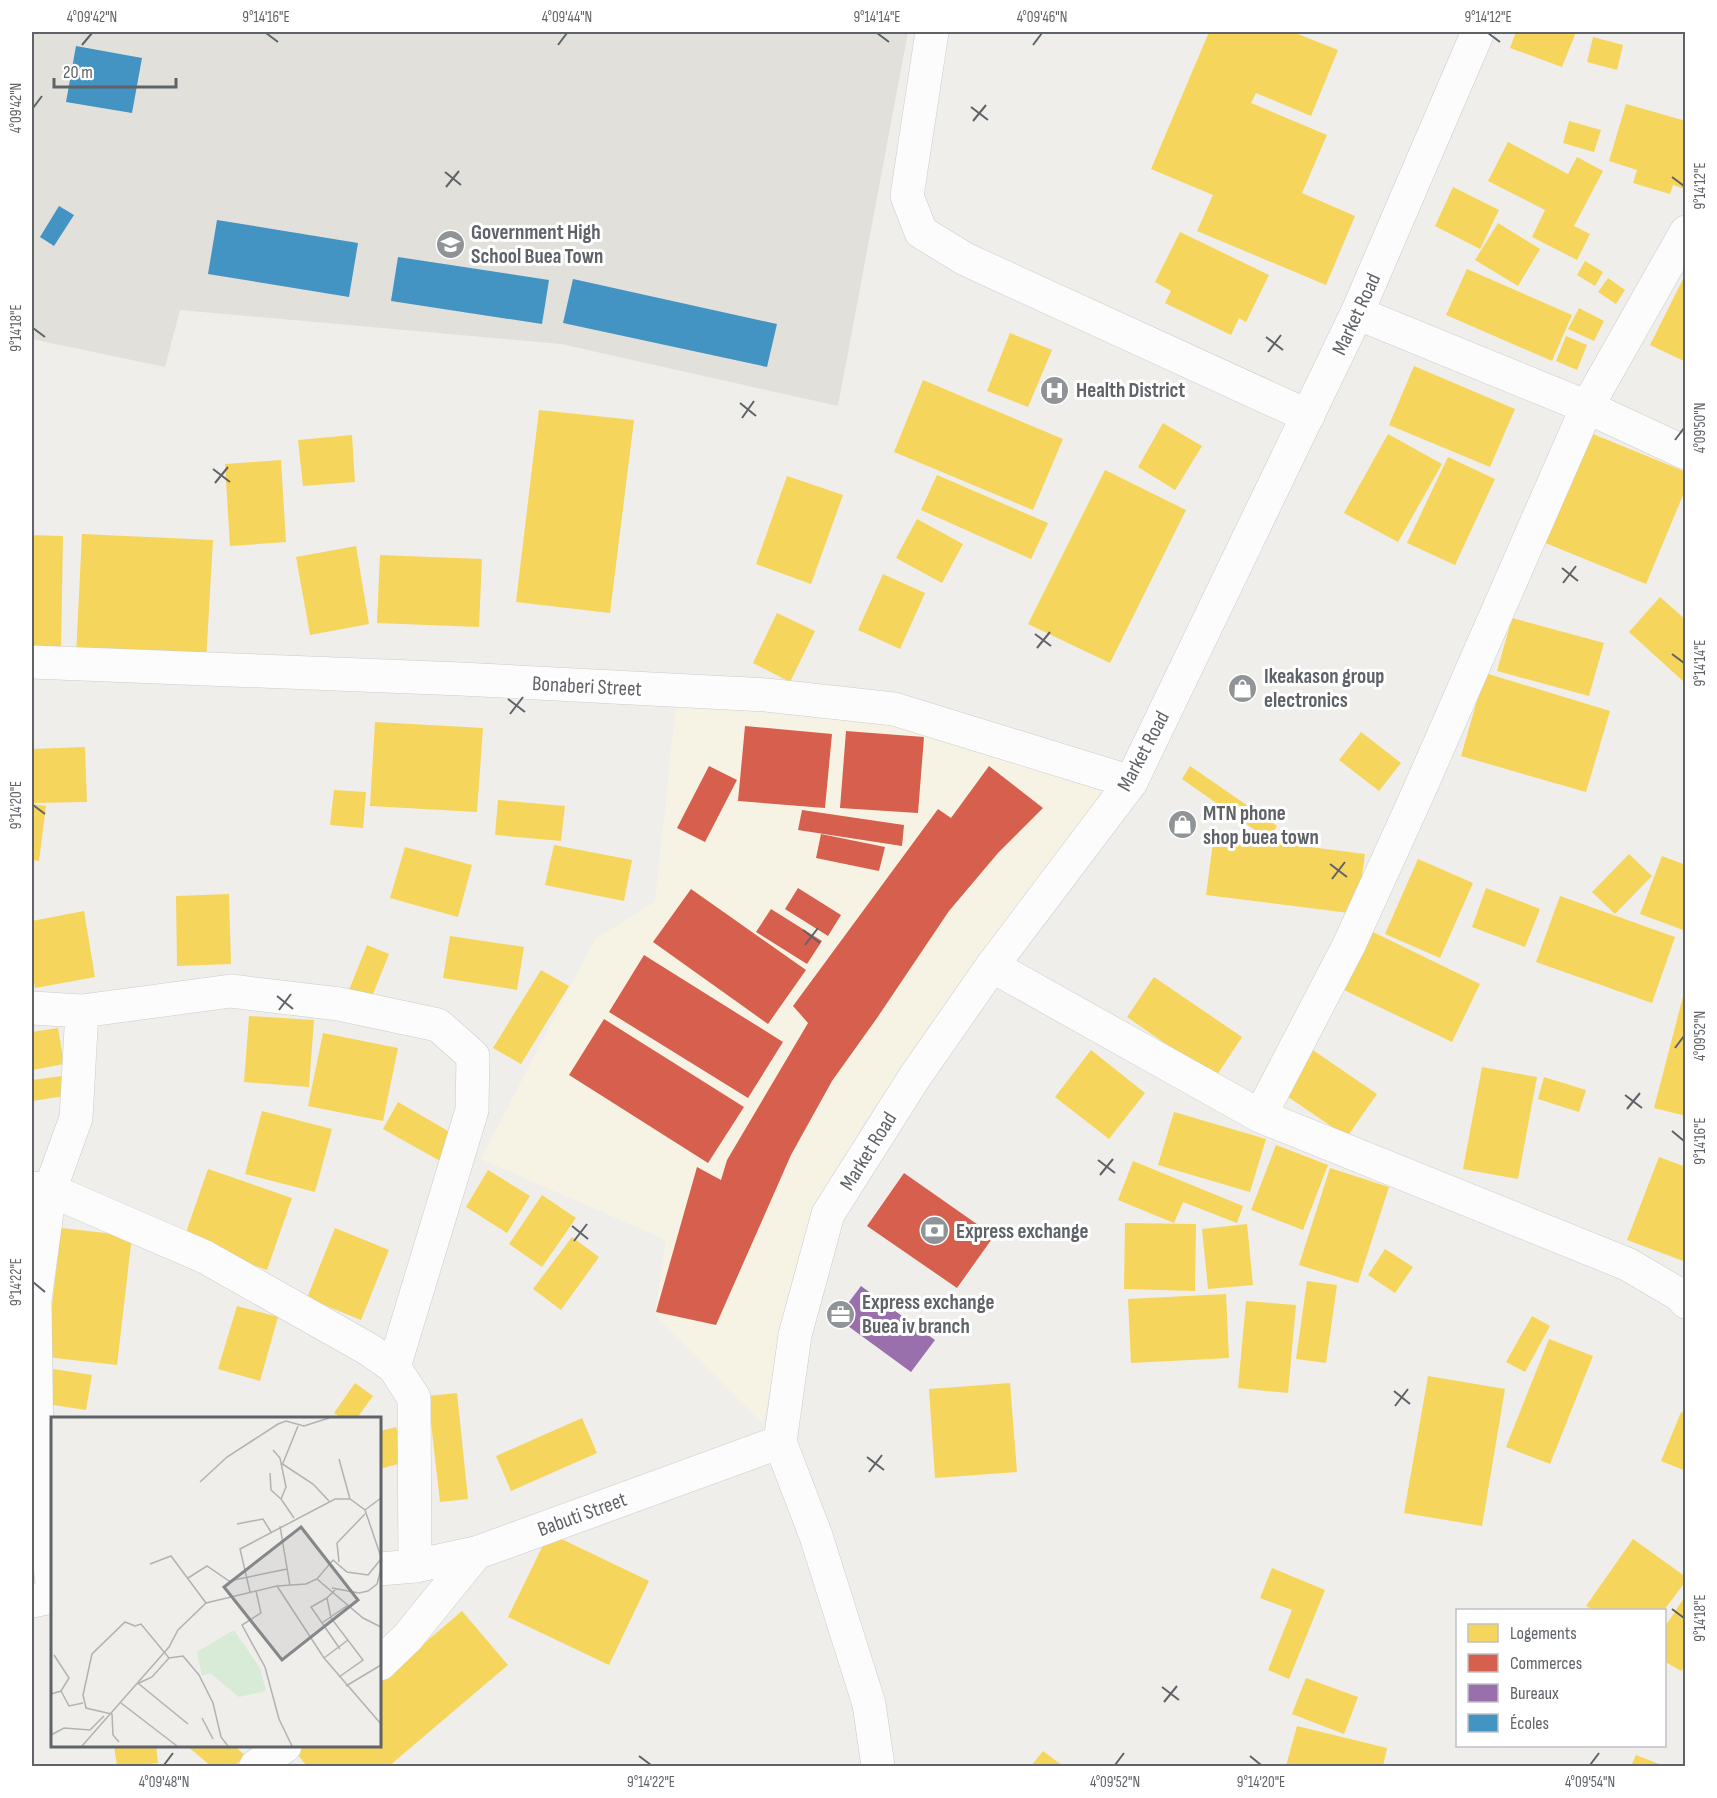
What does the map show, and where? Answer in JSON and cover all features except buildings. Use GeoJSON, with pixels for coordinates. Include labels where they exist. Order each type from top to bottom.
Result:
{"type":"FeatureCollection","features":[{"type":"Feature","properties":{"kind":"street"},"geometry":{"type":"LineString","coordinates":[[932,32],[908,196],[921,232],[965,259],[1308,416]]}},
{"type":"Feature","properties":{"kind":"street","name":"Market Road"},"geometry":{"type":"LineString","coordinates":[[780,1442],[795,1335],[828,1214],[914,1078],[992,966],[1131,782],[1358,313],[1478,32]]}},
{"type":"Feature","properties":{"kind":"street"},"geometry":{"type":"LineString","coordinates":[[1260,1116],[1349,945],[1587,407],[1686,232]]}},
{"type":"Feature","properties":{"kind":"street"},"geometry":{"type":"LineString","coordinates":[[1358,313],[1587,407],[1686,453]]}},
{"type":"Feature","properties":{"kind":"street","name":"Bonaberi Street"},"geometry":{"type":"LineString","coordinates":[[32,662],[461,679],[766,695],[871,706],[894,709],[1131,782]]}},
{"type":"Feature","properties":{"kind":"street"},"geometry":{"type":"LineString","coordinates":[[992,966],[1260,1116],[1627,1264],[1680,1295],[1686,1302]]}},
{"type":"Feature","properties":{"kind":"street"},"geometry":{"type":"LineString","coordinates":[[32,1008],[82,1011],[231,991],[339,1004],[438,1025],[473,1056],[472,1110],[394,1366]]}},
{"type":"Feature","properties":{"kind":"street"},"geometry":{"type":"LineString","coordinates":[[51,1574],[37,1452],[35,1300],[41,1189],[76,1118],[82,1011]]}},
{"type":"Feature","properties":{"kind":"street"},"geometry":{"type":"LineString","coordinates":[[41,1189],[205,1257],[394,1366],[414,1398],[415,1566]]}},
{"type":"Feature","properties":{"kind":"street"},"geometry":{"type":"LineString","coordinates":[[780,1442],[816,1536],[869,1704],[878,1767]]}},
{"type":"Feature","properties":{"kind":"street","name":"Babuti Street"},"geometry":{"type":"LineString","coordinates":[[381,1569],[415,1566],[476,1553],[780,1442]]}},
{"type":"Feature","properties":{"kind":"street"},"geometry":{"type":"LineString","coordinates":[[381,1663],[408,1637],[476,1553]]}},
{"type":"Feature","properties":{"kind":"street"},"geometry":{"type":"LineString","coordinates":[[32,1601],[51,1597]]}},
{"type":"Feature","properties":{"kind":"street"},"geometry":{"type":"LineString","coordinates":[[256,1767],[284,1747]]}},
{"type":"Feature","properties":{"kind":"shaded area","name":"Government High School Buea Town"},"geometry":{"type":"Polygon","coordinates":[[[32,32],[908,32],[838,406],[561,344],[180,310],[165,367],[32,339],[32,32]]]}},
{"type":"Feature","properties":{"kind":"shaded area"},"geometry":{"type":"Polygon","coordinates":[[[676,705],[907,719],[1111,784],[861,1127],[795,1269],[763,1424],[655,1315],[666,1240],[481,1159],[595,939],[655,902],[676,705]]]}},
{"type":"Feature","properties":{"kind":"place","name":"Government High School Buea Town"},"geometry":{"type":"Point","coordinates":[450,244]}},
{"type":"Feature","properties":{"kind":"place","name":"Health District"},"geometry":{"type":"Point","coordinates":[1055,390]}},
{"type":"Feature","properties":{"kind":"place","name":"Ikeakason group electronics"},"geometry":{"type":"Point","coordinates":[1243,688]}},
{"type":"Feature","properties":{"kind":"place","name":"MTN phone shop buea town"},"geometry":{"type":"Point","coordinates":[1182,825]}},
{"type":"Feature","properties":{"kind":"place","name":"Express exchange"},"geometry":{"type":"Point","coordinates":[935,1231]}},
{"type":"Feature","properties":{"kind":"place","name":"Express exchange Buea iv branch"},"geometry":{"type":"Point","coordinates":[841,1314]}}]}
